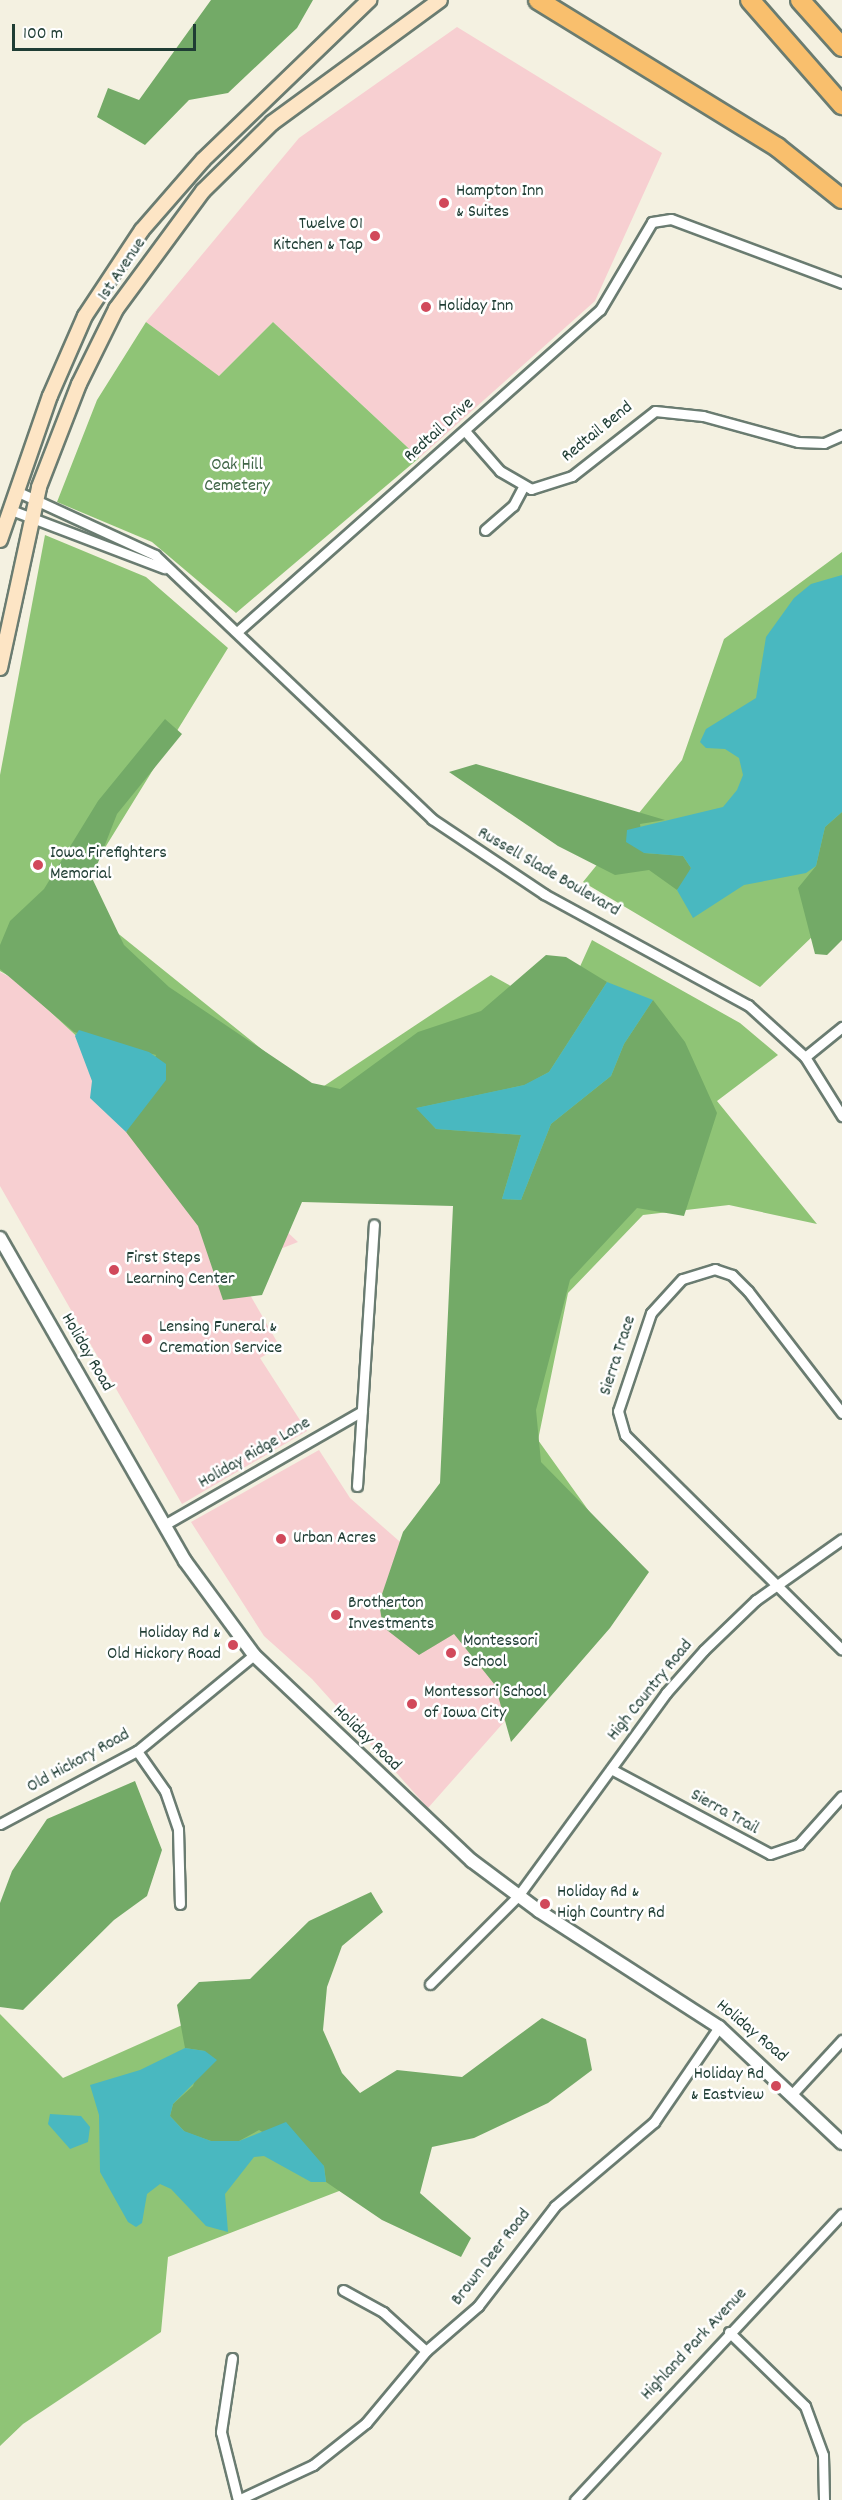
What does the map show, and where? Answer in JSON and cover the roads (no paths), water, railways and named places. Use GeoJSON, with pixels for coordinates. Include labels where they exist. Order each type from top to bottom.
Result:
{"type":"FeatureCollection","features":[{"type":"Feature","properties":{"kind":"highway"},"geometry":{"type":"LineString","coordinates":[[538,0],[575,18],[777,147],[842,199]]}},
{"type":"Feature","properties":{"kind":"highway"},"geometry":{"type":"LineString","coordinates":[[562,0],[575,18]]}},
{"type":"Feature","properties":{"kind":"highway"},"geometry":{"type":"LineString","coordinates":[[750,0],[842,105]]}},
{"type":"Feature","properties":{"kind":"highway"},"geometry":{"type":"LineString","coordinates":[[800,0],[842,47]]}},
{"type":"Feature","properties":{"kind":"main road","name":"1st Avenue"},"geometry":{"type":"LineString","coordinates":[[0,540],[16,491],[85,316],[142,230],[203,160],[369,0]]}},
{"type":"Feature","properties":{"kind":"main road","name":"1st Avenue"},"geometry":{"type":"LineString","coordinates":[[0,668],[35,500],[79,384],[116,309],[203,191],[330,76],[440,0]]}},
{"type":"Feature","properties":{"kind":"street","name":"Redtail Drive"},"geometry":{"type":"LineString","coordinates":[[237,632],[600,310],[640,235],[652,222],[671,219],[842,283]]}},
{"type":"Feature","properties":{"kind":"street","name":"Redtail Bend"},"geometry":{"type":"LineString","coordinates":[[523,487],[572,476],[646,415],[665,409],[798,442],[824,443],[842,435]]}},
{"type":"Feature","properties":{"kind":"street"},"geometry":{"type":"LineString","coordinates":[[465,431],[500,471],[523,487],[513,506],[485,530]]}},
{"type":"Feature","properties":{"kind":"street","name":"Russell Slade Boulevard"},"geometry":{"type":"LineString","coordinates":[[16,491],[155,555],[164,568],[237,632],[432,819],[544,894],[740,999],[805,1057],[842,1116]]}},
{"type":"Feature","properties":{"kind":"street","name":"Russell Slade Boulevard"},"geometry":{"type":"LineString","coordinates":[[11,510],[164,568]]}},
{"type":"Feature","properties":{"kind":"street"},"geometry":{"type":"LineString","coordinates":[[805,1057],[842,1027]]}},
{"type":"Feature","properties":{"kind":"street"},"geometry":{"type":"LineString","coordinates":[[357,1486],[374,1225]]}},
{"type":"Feature","properties":{"kind":"street","name":"Holiday Road"},"geometry":{"type":"LineString","coordinates":[[0,1238],[204,1591],[254,1655],[421,1816],[518,1896],[719,2027],[794,2092],[842,2143]]}},
{"type":"Feature","properties":{"kind":"street","name":"Sierra Trace"},"geometry":{"type":"LineString","coordinates":[[777,1585],[621,1427],[618,1411],[651,1313],[673,1287],[698,1271],[732,1275],[842,1413]]}},
{"type":"Feature","properties":{"kind":"street","name":"Holiday Ridge Lane"},"geometry":{"type":"LineString","coordinates":[[164,1525],[362,1411]]}},
{"type":"Feature","properties":{"kind":"street","name":"High Country Road"},"geometry":{"type":"LineString","coordinates":[[430,1984],[518,1896],[611,1769],[704,1650],[777,1585],[842,1539]]}},
{"type":"Feature","properties":{"kind":"street"},"geometry":{"type":"LineString","coordinates":[[777,1585],[842,1650]]}},
{"type":"Feature","properties":{"kind":"street","name":"Old Hickory Road"},"geometry":{"type":"LineString","coordinates":[[0,1824],[137,1751],[254,1655]]}},
{"type":"Feature","properties":{"kind":"street"},"geometry":{"type":"LineString","coordinates":[[137,1751],[165,1791],[178,1829],[180,1904]]}},
{"type":"Feature","properties":{"kind":"street","name":"Sierra Trail"},"geometry":{"type":"LineString","coordinates":[[611,1769],[770,1854],[799,1844],[842,1796]]}},
{"type":"Feature","properties":{"kind":"street","name":"Brown Deer Road"},"geometry":{"type":"LineString","coordinates":[[238,2500],[290,2479],[341,2446],[383,2405],[426,2351],[478,2306],[578,2183],[654,2122],[719,2027]]}},
{"type":"Feature","properties":{"kind":"street"},"geometry":{"type":"LineString","coordinates":[[794,2092],[842,2040]]}},
{"type":"Feature","properties":{"kind":"street","name":"Highland Park Avenue"},"geometry":{"type":"LineString","coordinates":[[574,2500],[842,2214]]}},
{"type":"Feature","properties":{"kind":"street"},"geometry":{"type":"LineString","coordinates":[[343,2290],[383,2312],[426,2351]]}},
{"type":"Feature","properties":{"kind":"street"},"geometry":{"type":"LineString","coordinates":[[729,2332],[805,2406],[821,2445],[824,2500]]}},
{"type":"Feature","properties":{"kind":"street"},"geometry":{"type":"LineString","coordinates":[[231,2358],[221,2432],[238,2500]]}},
{"type":"Feature","properties":{"kind":"water"},"geometry":{"type":"Polygon","coordinates":[[[842,575],[842,812],[825,827],[816,866],[806,873],[744,885],[693,918],[677,890],[691,868],[683,856],[644,853],[626,842],[627,830],[723,807],[737,790],[743,775],[739,758],[725,749],[706,748],[700,742],[706,729],[756,698],[766,637],[794,598],[811,584],[842,575]]]}},
{"type":"Feature","properties":{"kind":"water"},"geometry":{"type":"Polygon","coordinates":[[[607,982],[653,1000],[624,1044],[611,1076],[551,1124],[521,1200],[502,1199],[521,1135],[436,1129],[416,1108],[524,1085],[549,1072],[607,982]]]}},
{"type":"Feature","properties":{"kind":"water"},"geometry":{"type":"Polygon","coordinates":[[[79,1030],[149,1052],[166,1064],[166,1080],[126,1132],[90,1098],[92,1081],[75,1036],[79,1030]]]}},
{"type":"Feature","properties":{"kind":"water"},"geometry":{"type":"Polygon","coordinates":[[[185,2048],[205,2051],[217,2060],[173,2104],[170,2116],[184,2131],[211,2141],[239,2141],[286,2122],[324,2166],[326,2182],[311,2182],[264,2156],[254,2157],[225,2194],[228,2232],[206,2226],[171,2189],[160,2184],[147,2194],[142,2223],[136,2227],[128,2222],[100,2172],[99,2115],[90,2085],[140,2070],[185,2048]]]}},
{"type":"Feature","properties":{"kind":"water"},"geometry":{"type":"Polygon","coordinates":[[[50,2114],[81,2116],[90,2127],[88,2142],[70,2149],[48,2124],[50,2114]]]}},
{"type":"Feature","properties":{"kind":"place","name":"Hampton Inn & Suites"},"geometry":{"type":"Point","coordinates":[444,203]}},
{"type":"Feature","properties":{"kind":"place","name":"Twelve 01 Kitchen & Tap"},"geometry":{"type":"Point","coordinates":[375,236]}},
{"type":"Feature","properties":{"kind":"place","name":"Holiday Inn"},"geometry":{"type":"Point","coordinates":[426,307]}},
{"type":"Feature","properties":{"kind":"place","name":"Iowa Firefighters Memorial"},"geometry":{"type":"Point","coordinates":[38,865]}},
{"type":"Feature","properties":{"kind":"place","name":"First Steps Learning Center"},"geometry":{"type":"Point","coordinates":[114,1270]}},
{"type":"Feature","properties":{"kind":"place","name":"Lensing Funeral & Cremation Service"},"geometry":{"type":"Point","coordinates":[147,1339]}},
{"type":"Feature","properties":{"kind":"place","name":"Urban Acres"},"geometry":{"type":"Point","coordinates":[281,1539]}},
{"type":"Feature","properties":{"kind":"place","name":"Brotherton Investments"},"geometry":{"type":"Point","coordinates":[336,1615]}},
{"type":"Feature","properties":{"kind":"place","name":"Holiday Rd & Old Hickory Road"},"geometry":{"type":"Point","coordinates":[233,1645]}},
{"type":"Feature","properties":{"kind":"place","name":"Montessori School"},"geometry":{"type":"Point","coordinates":[451,1653]}},
{"type":"Feature","properties":{"kind":"place","name":"Montessori School of Iowa City"},"geometry":{"type":"Point","coordinates":[412,1704]}},
{"type":"Feature","properties":{"kind":"place","name":"Holiday Rd & High Country Rd"},"geometry":{"type":"Point","coordinates":[545,1904]}},
{"type":"Feature","properties":{"kind":"place","name":"Holiday Rd & Eastview"},"geometry":{"type":"Point","coordinates":[776,2086]}},
{"type":"Feature","properties":{"kind":"park label","name":"Oak Hill Cemetery"},"geometry":{"type":"Point","coordinates":[237,477]}}]}
